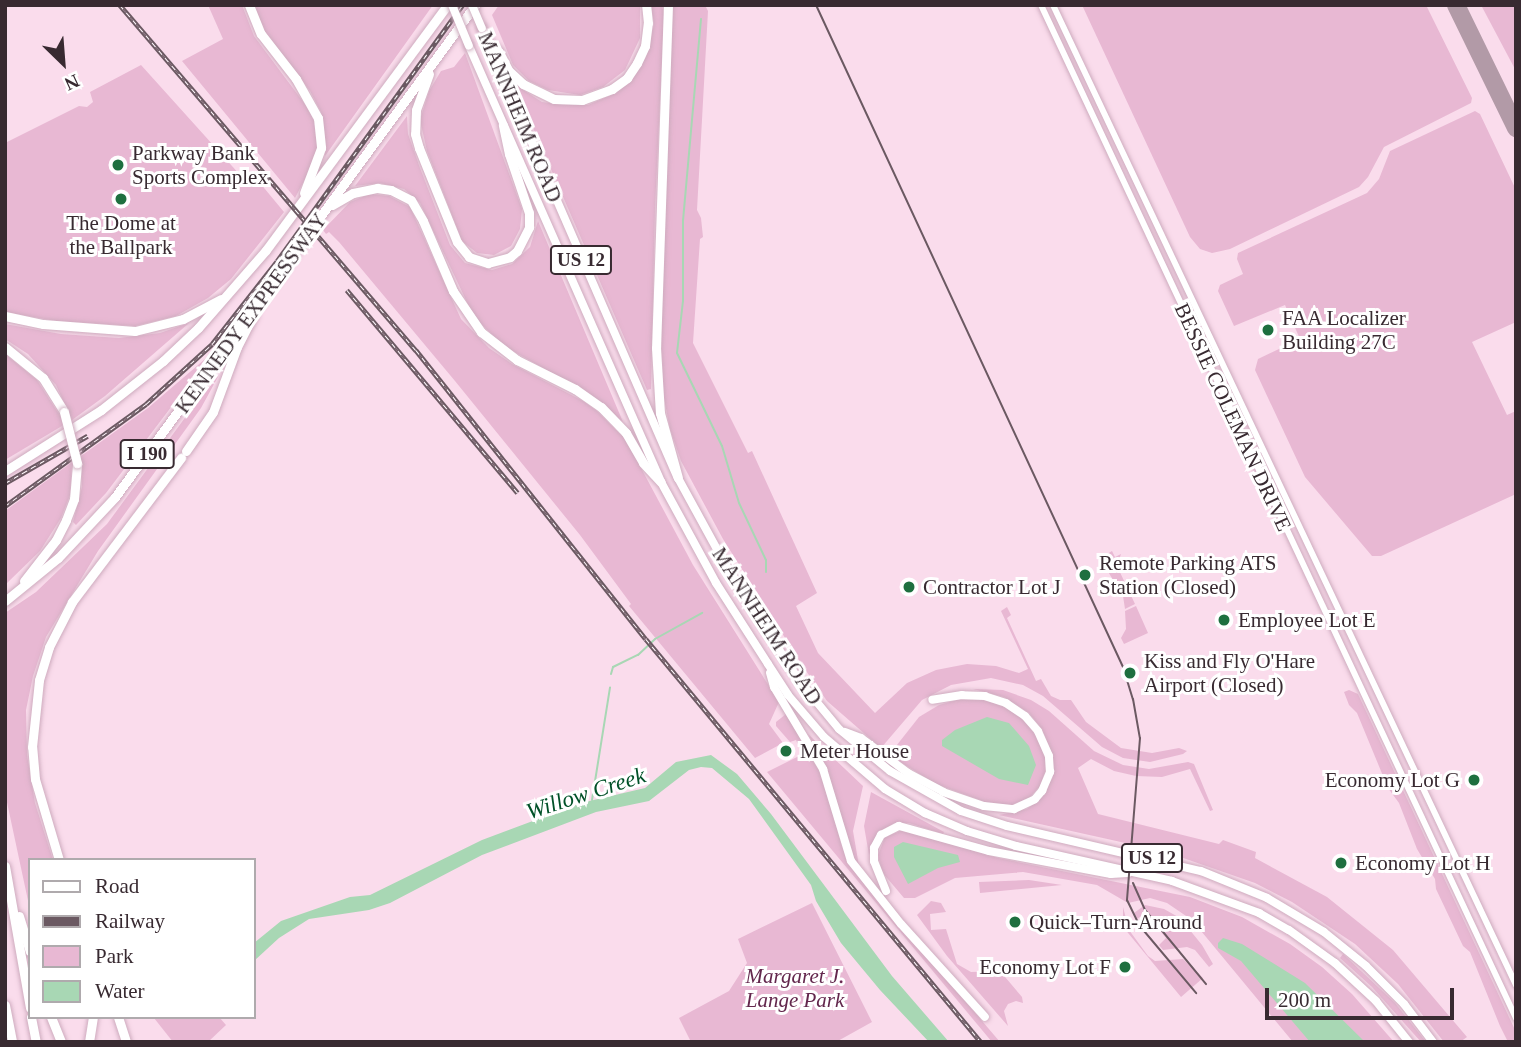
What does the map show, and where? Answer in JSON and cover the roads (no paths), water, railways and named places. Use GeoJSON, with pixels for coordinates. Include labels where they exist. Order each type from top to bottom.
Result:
{"type":"FeatureCollection","features":[{"type":"Feature","properties":{"kind":"highway"},"geometry":{"type":"LineString","coordinates":[[249,5],[261,34],[296,79],[318,118],[321,148],[315,168],[294,213]]}},
{"type":"Feature","properties":{"kind":"highway","name":"KENNEDY EXPRESSWAY"},"geometry":{"type":"LineString","coordinates":[[5,471],[71,431],[121,395],[180,344],[229,295],[450,5]]}},
{"type":"Feature","properties":{"kind":"highway","name":"KENNEDY EXPRESSWAY"},"geometry":{"type":"LineString","coordinates":[[5,600],[58,558],[107,507],[474,5]]}},
{"type":"Feature","properties":{"kind":"highway"},"geometry":{"type":"LineString","coordinates":[[488,41],[499,52],[508,71],[523,84],[554,99],[582,100],[612,89],[632,71],[645,46],[648,23],[646,5]]}},
{"type":"Feature","properties":{"kind":"highway"},"geometry":{"type":"LineString","coordinates":[[668,5],[656,348],[660,413],[678,478]]}},
{"type":"Feature","properties":{"kind":"highway"},"geometry":{"type":"LineString","coordinates":[[431,67],[416,110],[415,134],[419,148],[457,242],[468,257],[488,263],[510,257],[517,251],[528,227],[525,197],[509,154],[503,125]]}},
{"type":"Feature","properties":{"kind":"highway"},"geometry":{"type":"LineString","coordinates":[[328,207],[364,189],[391,190],[411,200],[424,221],[453,291],[481,331],[517,360],[575,389],[601,407],[626,433],[643,463],[661,482]]}},
{"type":"Feature","properties":{"kind":"highway"},"geometry":{"type":"LineString","coordinates":[[58,858],[38,792],[32,747],[34,714],[46,658],[72,602],[184,455],[213,412],[237,346],[268,288]]}},
{"type":"Feature","properties":{"kind":"highway"},"geometry":{"type":"LineString","coordinates":[[5,316],[43,324],[135,331],[183,319],[229,295]]}},
{"type":"Feature","properties":{"kind":"highway"},"geometry":{"type":"LineString","coordinates":[[5,347],[43,378],[64,412],[77,463],[74,499],[56,540],[5,600]]}},
{"type":"Feature","properties":{"kind":"highway"},"geometry":{"type":"LineString","coordinates":[[5,866],[28,944]]}},
{"type":"Feature","properties":{"kind":"highway"},"geometry":{"type":"LineString","coordinates":[[5,866],[28,997]]}},
{"type":"Feature","properties":{"kind":"highway"},"geometry":{"type":"LineString","coordinates":[[5,1005],[12,1042]]}},
{"type":"Feature","properties":{"kind":"highway"},"geometry":{"type":"LineString","coordinates":[[32,1019],[36,1042]]}},
{"type":"Feature","properties":{"kind":"highway"},"geometry":{"type":"LineString","coordinates":[[52,1019],[61,1042]]}},
{"type":"Feature","properties":{"kind":"highway"},"geometry":{"type":"LineString","coordinates":[[89,1042],[93,1019]]}},
{"type":"Feature","properties":{"kind":"highway"},"geometry":{"type":"LineString","coordinates":[[119,1019],[126,1042]]}},
{"type":"Feature","properties":{"kind":"main road","name":"MANNHEIM ROAD"},"geometry":{"type":"LineString","coordinates":[[450,5],[661,482],[716,583],[788,695],[824,737],[865,774],[904,801],[944,821],[988,838],[1207,891],[1289,930],[1354,979],[1409,1042]]}},
{"type":"Feature","properties":{"kind":"main road","name":"MANNHEIM ROAD"},"geometry":{"type":"LineString","coordinates":[[474,5],[678,478],[725,564],[800,683],[839,729],[890,771],[961,811],[1007,826],[1201,871],[1267,898],[1324,932],[1366,966],[1404,1004],[1433,1042]]}},
{"type":"Feature","properties":{"kind":"main road"},"geometry":{"type":"LineString","coordinates":[[768,664],[774,687],[823,769],[851,861],[910,934],[985,1017]]}},
{"type":"Feature","properties":{"kind":"main road"},"geometry":{"type":"LineString","coordinates":[[839,729],[861,738],[908,773],[943,792],[984,806],[1014,809],[1035,799],[1042,791],[1050,772],[1049,756],[1038,731],[1025,716],[1006,703],[985,696],[962,695],[932,700]]}},
{"type":"Feature","properties":{"kind":"main road"},"geometry":{"type":"LineString","coordinates":[[886,891],[874,861],[874,848],[881,835],[899,826],[989,852],[1111,874],[1137,873]]}},
{"type":"Feature","properties":{"kind":"street","name":"BESSIE COLEMAN DRIVE"},"geometry":{"type":"LineString","coordinates":[[1041,5],[1516,1018]]}},
{"type":"Feature","properties":{"kind":"street","name":"BESSIE COLEMAN DRIVE"},"geometry":{"type":"LineString","coordinates":[[1053,5],[1515,983]]}},
{"type":"Feature","properties":{"kind":"street"},"geometry":{"type":"LineString","coordinates":[[1501,988],[1515,983]]}},
{"type":"Feature","properties":{"kind":"water"},"geometry":{"type":"Polygon","coordinates":[[[987,717],[1009,723],[1029,746],[1036,765],[1028,785],[999,779],[942,746],[942,740],[955,730],[987,717]]]}},
{"type":"Feature","properties":{"kind":"water"},"geometry":{"type":"Polygon","coordinates":[[[711,755],[737,774],[771,814],[892,976],[949,1042],[929,1042],[880,990],[841,943],[816,901],[811,885],[749,799],[712,768],[689,770],[649,801],[596,812],[482,855],[390,903],[369,910],[309,919],[279,938],[256,959],[256,941],[281,921],[350,897],[370,895],[482,840],[581,803],[645,788],[676,762],[711,755]]]}},
{"type":"Feature","properties":{"kind":"water"},"geometry":{"type":"Polygon","coordinates":[[[903,842],[958,855],[960,862],[938,868],[908,884],[894,857],[894,847],[903,842]]]}},
{"type":"Feature","properties":{"kind":"water"},"geometry":{"type":"Polygon","coordinates":[[[1223,938],[1242,944],[1305,983],[1365,1042],[1310,1042],[1241,961],[1218,948],[1218,943],[1223,938]]]}},
{"type":"Feature","properties":{"kind":"waterway"},"geometry":{"type":"LineString","coordinates":[[701,19],[683,221],[683,301],[677,353],[722,446],[739,503],[766,560],[766,572]]}},
{"type":"Feature","properties":{"kind":"waterway"},"geometry":{"type":"LineString","coordinates":[[611,674],[613,667],[638,655],[655,639],[702,613]]}},
{"type":"Feature","properties":{"kind":"waterway","name":"Willow Creek"},"geometry":{"type":"LineString","coordinates":[[592,800],[610,687]]}},
{"type":"Feature","properties":{"kind":"tram line"},"geometry":{"type":"LineString","coordinates":[[816,5],[1123,667],[1133,699],[1140,738],[1127,900],[1139,925],[1196,993]]}},
{"type":"Feature","properties":{"kind":"tram line"},"geometry":{"type":"LineString","coordinates":[[1133,883],[1145,910],[1206,984]]}},
{"type":"Feature","properties":{"kind":"railway"},"geometry":{"type":"LineString","coordinates":[[120,5],[416,350],[646,639],[981,1042]]}},
{"type":"Feature","properties":{"kind":"railway"},"geometry":{"type":"LineString","coordinates":[[5,506],[146,404],[212,344],[277,261],[462,5]]}},
{"type":"Feature","properties":{"kind":"railway"},"geometry":{"type":"LineString","coordinates":[[347,290],[518,493]]}},
{"type":"Feature","properties":{"kind":"railway"},"geometry":{"type":"LineString","coordinates":[[5,483],[87,436]]}},
{"type":"Feature","properties":{"kind":"place","name":"Parkway Bank Sports Complex"},"geometry":{"type":"Point","coordinates":[118,165]}},
{"type":"Feature","properties":{"kind":"place","name":"The Dome at the Ballpark"},"geometry":{"type":"Point","coordinates":[121,199]}},
{"type":"Feature","properties":{"kind":"place","name":"FAA Localizer Building 27C"},"geometry":{"type":"Point","coordinates":[1268,330]}},
{"type":"Feature","properties":{"kind":"place","name":"Remote Parking ATS Station (Closed)"},"geometry":{"type":"Point","coordinates":[1085,575]}},
{"type":"Feature","properties":{"kind":"place","name":"Contractor Lot J"},"geometry":{"type":"Point","coordinates":[909,587]}},
{"type":"Feature","properties":{"kind":"place","name":"Employee Lot E"},"geometry":{"type":"Point","coordinates":[1224,620]}},
{"type":"Feature","properties":{"kind":"place","name":"Kiss and Fly O'Hare Airport (Closed)"},"geometry":{"type":"Point","coordinates":[1130,673]}},
{"type":"Feature","properties":{"kind":"place","name":"Meter House"},"geometry":{"type":"Point","coordinates":[786,751]}},
{"type":"Feature","properties":{"kind":"place","name":"Economy Lot G"},"geometry":{"type":"Point","coordinates":[1474,780]}},
{"type":"Feature","properties":{"kind":"place","name":"Economy Lot H"},"geometry":{"type":"Point","coordinates":[1341,863]}},
{"type":"Feature","properties":{"kind":"place","name":"Quick–Turn-Around"},"geometry":{"type":"Point","coordinates":[1015,922]}},
{"type":"Feature","properties":{"kind":"place","name":"Economy Lot F"},"geometry":{"type":"Point","coordinates":[1125,967]}},
{"type":"Feature","properties":{"kind":"park label","name":"Margaret J. Lange Park"},"geometry":{"type":"Point","coordinates":[795,988]}}]}
